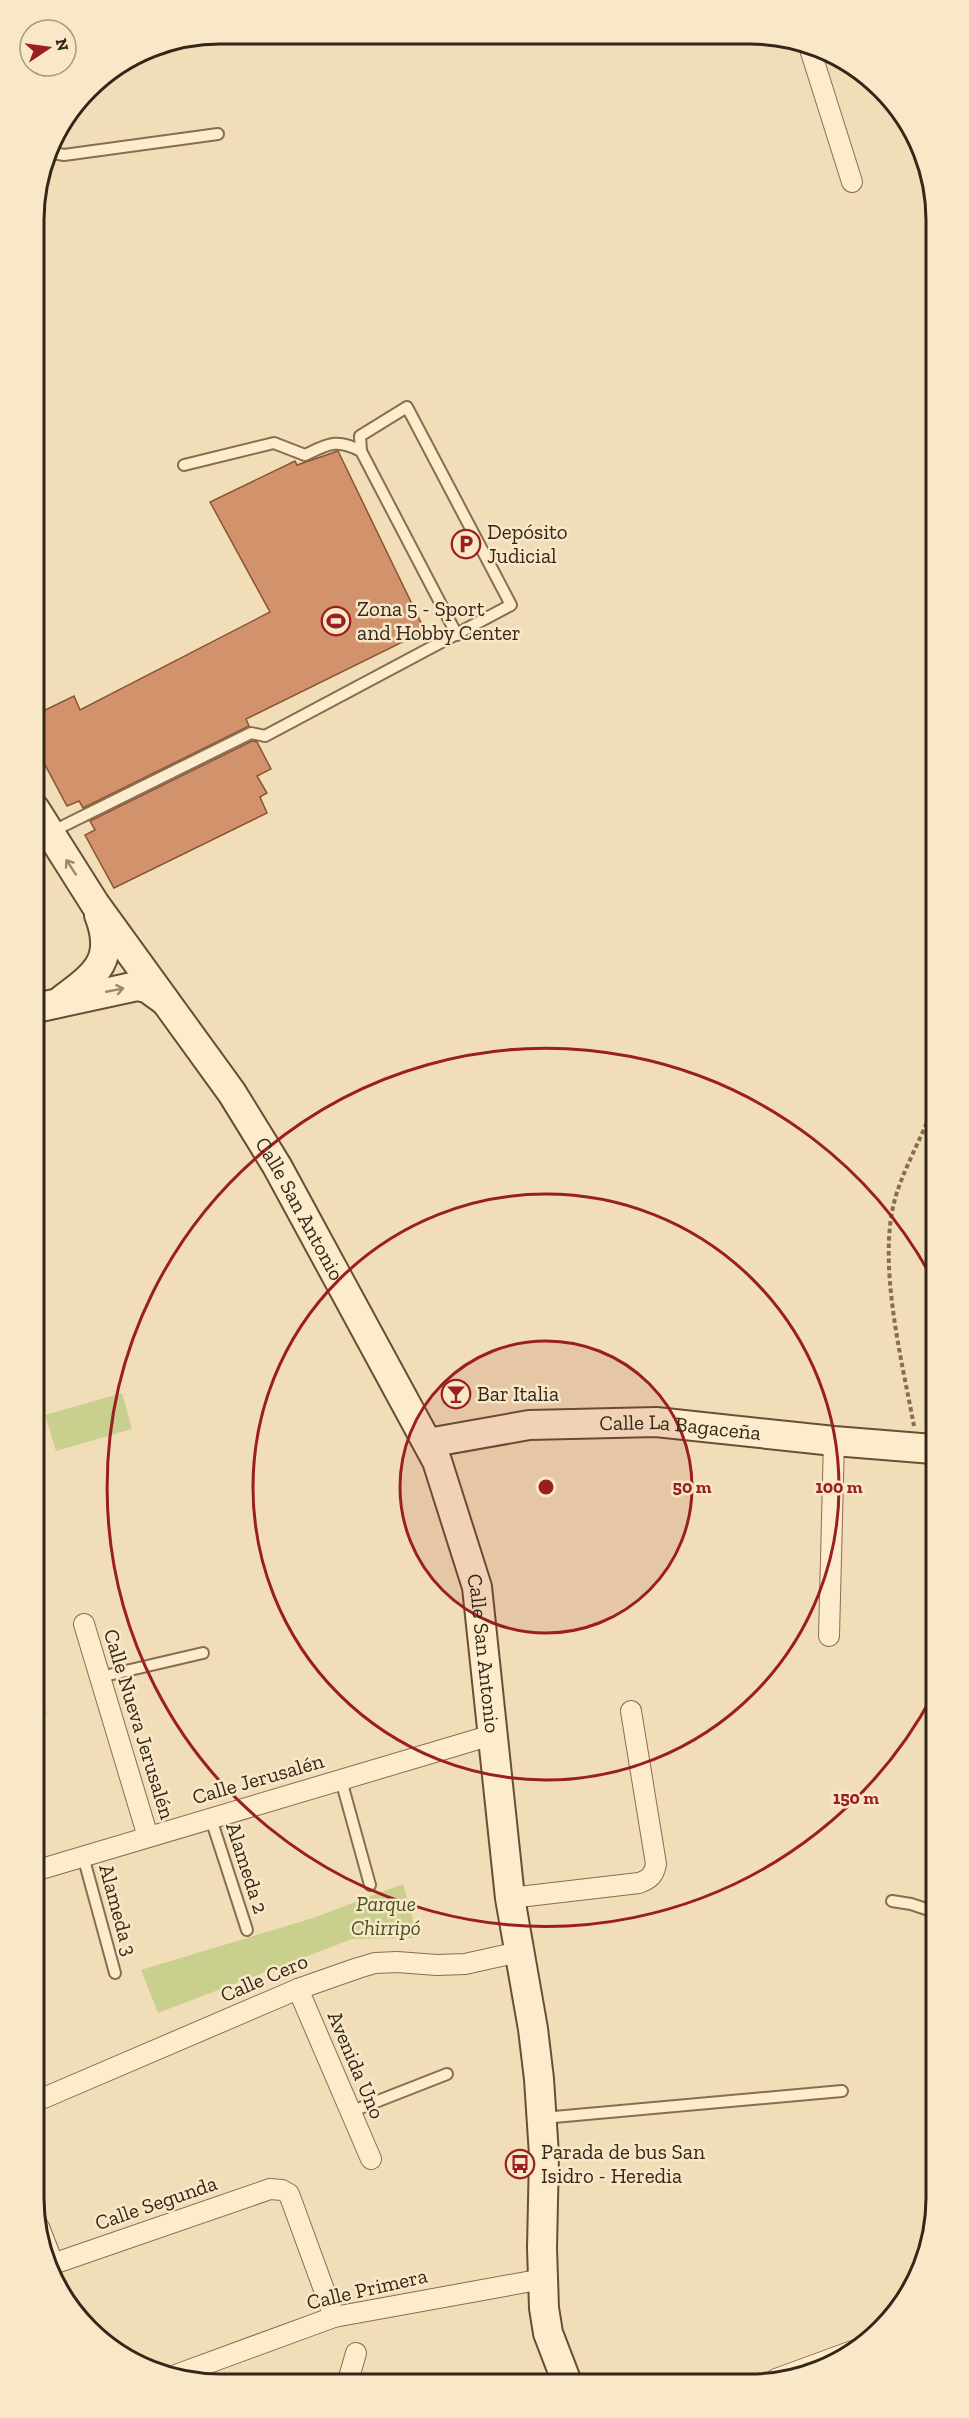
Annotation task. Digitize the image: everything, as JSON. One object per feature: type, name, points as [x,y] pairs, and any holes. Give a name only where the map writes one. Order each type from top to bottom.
[{"type":"main road","points":[[44,840],[95,904],[106,938],[107,950],[96,972],[82,985],[49,1004]]},
{"type":"main road","name":"Calle San Antonio","points":[[95,904],[232,1093],[277,1166],[437,1461],[477,1587],[510,1898],[533,2029],[542,2118],[545,2205],[543,2279],[548,2333],[564,2374]]},
{"type":"main road","points":[[49,1004],[137,986],[147,988],[165,1001]]},
{"type":"main road","name":"Calle La Bagaceña","points":[[428,1443],[529,1425],[656,1422],[834,1441],[925,1448]]},
{"type":"street","points":[[812,56],[852,182]]},
{"type":"street","points":[[829,1636],[834,1441]]},
{"type":"street","name":"Calle Nueva Jerusalén","points":[[84,1624],[148,1837]]},
{"type":"street","points":[[510,1898],[639,1883],[648,1880],[654,1873],[656,1864],[631,1711]]},
{"type":"street","name":"Calle Jerusalén","points":[[44,1868],[492,1736]]},
{"type":"street","name":"Calle Cero","points":[[44,2098],[297,1989],[375,1963],[465,1964],[519,1952]]},
{"type":"street","name":"Avenida Uno","points":[[297,1989],[371,2159]]},
{"type":"street","name":"Calle Segunda","points":[[56,2263],[270,2189],[282,2190],[289,2194],[334,2317]]},
{"type":"street","name":"Calle Primera","points":[[186,2371],[334,2317],[543,2279]]},
{"type":"street","points":[[350,2374],[356,2353]]},
{"type":"lane","points":[[57,154],[64,155],[218,134]]},
{"type":"lane","points":[[44,836],[252,733],[265,736],[457,635],[511,605],[407,407],[360,436],[361,451],[457,635]]},
{"type":"lane","points":[[184,465],[274,443],[305,454],[331,442],[350,445],[361,451]]},
{"type":"lane","points":[[100,1677],[203,1653]]},
{"type":"lane","points":[[341,1780],[370,1885]]},
{"type":"lane","name":"Alameda 2","points":[[211,1819],[247,1930]]},
{"type":"lane","name":"Alameda 3","points":[[83,1856],[115,1973]]},
{"type":"lane","points":[[892,1902],[911,1904],[925,1909]]},
{"type":"lane","points":[[350,2112],[447,2074]]},
{"type":"lane","points":[[542,2118],[842,2091]]},
{"type":"path","points":[[925,1446],[896,1332],[888,1246],[895,1199],[926,1126]]},
{"type":"green space","points":[[122,1393],[132,1429],[56,1451],[45,1415]]},
{"type":"green space","name":"Parque Chirripó","points":[[403,1884],[418,1938],[352,1939],[158,2013],[141,1970],[313,1918]]},
{"type":"building","name":"Zona 5 - Sport and Hobby Center","points":[[338,451],[425,631],[246,719],[249,726],[83,808],[79,801],[67,806],[44,763],[44,711],[74,696],[80,710],[270,612],[210,502],[295,461],[297,465]]},
{"type":"building","points":[[252,741],[257,742],[271,769],[257,776],[267,793],[260,797],[267,813],[114,888],[85,835],[95,830],[90,821]]},
{"type":"place","name":"Depósito Judicial","points":[[466,544]]},
{"type":"place","name":"Zona 5 - Sport and Hobby Center","points":[[336,621]]},
{"type":"place","name":"Bar Italia","points":[[456,1394]]},
{"type":"place","name":"Parada de bus San Isidro - Heredia","points":[[520,2164]]}]
